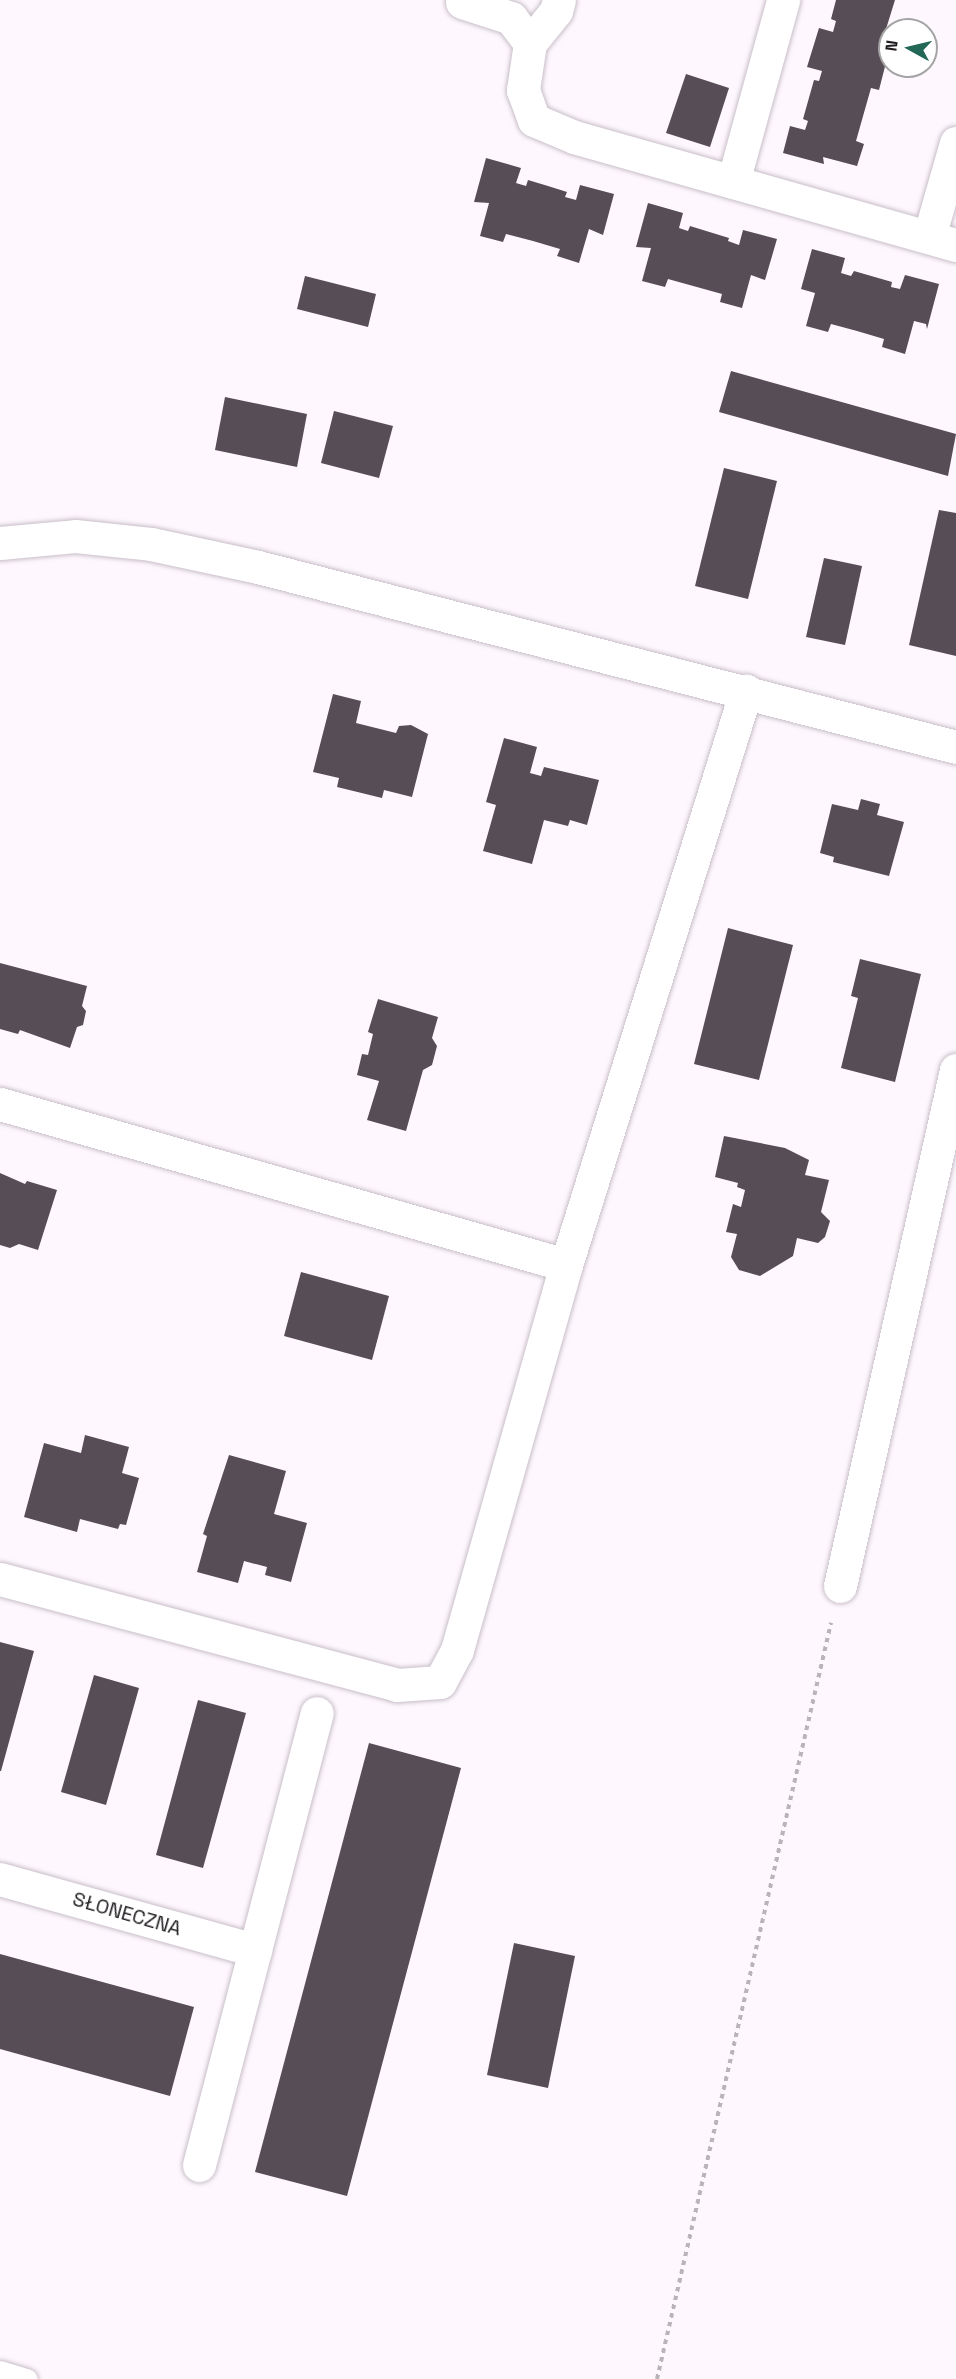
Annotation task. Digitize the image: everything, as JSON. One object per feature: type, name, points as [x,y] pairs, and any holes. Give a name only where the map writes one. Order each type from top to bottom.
[{"type":"street","points":[[559,0],[556,11],[531,44],[523,90],[534,120],[574,137],[942,241],[956,143]]},
{"type":"street","points":[[733,182],[783,0]]},
{"type":"street","points":[[462,2],[512,18],[531,44]]},
{"type":"street","points":[[0,543],[75,536],[151,544],[258,567],[956,747]]},
{"type":"street","points":[[0,1579],[397,1685],[440,1682],[457,1650],[566,1265],[746,691]]},
{"type":"street","points":[[840,1586],[956,1070]]},
{"type":"street","points":[[0,1104],[566,1265]]},
{"type":"street","points":[[199,2165],[317,1713]]},
{"type":"street","name":"SŁONECZNA","points":[[0,1879],[255,1950]]},
{"type":"lane","points":[[0,2371],[27,2379]]},
{"type":"path","points":[[657,2379],[840,1586]]},
{"type":"building","points":[[836,0],[895,0],[889,18],[878,18],[878,78],[882,78],[879,90],[871,88],[856,141],[864,144],[857,166],[823,157],[824,164],[783,153],[790,126],[805,130],[808,121],[803,119],[814,80],[819,81],[822,71],[807,67],[819,28],[833,32],[836,21],[831,19]]},
{"type":"building","points":[[686,74],[729,88],[710,147],[666,133]]},
{"type":"building","points":[[486,158],[521,168],[516,183],[526,186],[528,180],[567,192],[565,197],[576,200],[580,185],[614,194],[603,235],[589,229],[579,263],[557,256],[560,249],[533,241],[506,234],[503,242],[480,236],[489,203],[474,202]]},
{"type":"building","points":[[648,203],[683,213],[679,228],[688,231],[690,226],[729,238],[728,241],[739,245],[743,230],[777,239],[765,280],[751,275],[742,308],[720,302],[722,294],[668,279],[665,287],[642,281],[651,248],[636,247]]},
{"type":"building","points":[[812,249],[845,258],[841,273],[851,276],[854,271],[892,282],[891,287],[900,289],[905,275],[939,284],[927,329],[926,324],[914,321],[905,354],[882,347],[884,339],[857,331],[831,324],[828,332],[806,326],[815,293],[801,289]]},
{"type":"building","points":[[305,276],[376,294],[368,327],[297,309]]},
{"type":"building","points":[[731,371],[956,434],[948,476],[719,412]]},
{"type":"building","points":[[225,397],[307,414],[297,467],[215,450]]},
{"type":"building","points":[[334,411],[393,426],[379,478],[321,463]]},
{"type":"building","points":[[724,468],[777,481],[748,599],[695,586]]},
{"type":"building","points":[[939,510],[956,513],[956,656],[909,645]]},
{"type":"building","points":[[824,558],[862,566],[845,645],[806,637]]},
{"type":"building","points":[[333,694],[361,701],[356,723],[396,733],[399,726],[411,725],[428,734],[412,797],[384,790],[382,798],[337,787],[339,778],[313,772]]},
{"type":"building","points":[[504,738],[537,747],[530,773],[541,776],[544,767],[599,780],[587,825],[570,820],[568,826],[544,820],[532,864],[483,851],[496,805],[486,802]]},
{"type":"building","points":[[861,799],[880,804],[877,815],[904,822],[889,876],[833,862],[834,857],[820,853],[832,804],[858,810]]},
{"type":"building","points":[[728,928],[793,945],[759,1080],[694,1064]]},
{"type":"building","points":[[860,959],[921,974],[895,1082],[841,1068],[858,998],[851,996]]},
{"type":"building","points":[[0,963],[87,986],[82,1006],[86,1011],[83,1025],[77,1027],[70,1048],[20,1030],[18,1034],[0,1029]]},
{"type":"building","points":[[378,999],[438,1017],[432,1038],[437,1046],[432,1065],[423,1070],[406,1131],[367,1120],[379,1081],[357,1075],[362,1054],[368,1055],[373,1034],[368,1032]]},
{"type":"building","points":[[724,1136],[785,1148],[809,1160],[805,1175],[829,1180],[821,1212],[830,1221],[825,1237],[818,1243],[797,1238],[793,1256],[760,1276],[739,1270],[731,1257],[737,1234],[726,1232],[733,1204],[741,1207],[745,1190],[737,1187],[738,1183],[715,1177]]},
{"type":"building","points":[[0,1173],[25,1184],[27,1181],[57,1190],[38,1250],[19,1244],[10,1248],[0,1245]]},
{"type":"building","points":[[301,1272],[389,1296],[372,1360],[284,1336]]},
{"type":"building","points":[[85,1435],[129,1447],[122,1473],[139,1478],[126,1525],[120,1524],[118,1529],[80,1519],[77,1532],[24,1517],[44,1443],[81,1453]]},
{"type":"building","points":[[229,1455],[286,1471],[274,1514],[307,1523],[291,1582],[265,1575],[267,1567],[244,1561],[238,1583],[197,1572],[207,1536],[203,1534]]},
{"type":"building","points":[[0,1642],[34,1651],[1,1771],[0,1771]]},
{"type":"building","points":[[94,1675],[139,1688],[106,1805],[61,1792]]},
{"type":"building","points":[[198,1700],[246,1713],[203,1868],[156,1855]]},
{"type":"building","points":[[369,1743],[461,1768],[347,2196],[255,2172]]},
{"type":"building","points":[[514,1943],[575,1956],[548,2088],[487,2075]]},
{"type":"building","points":[[0,1954],[194,2007],[170,2096],[0,2049]]}]
